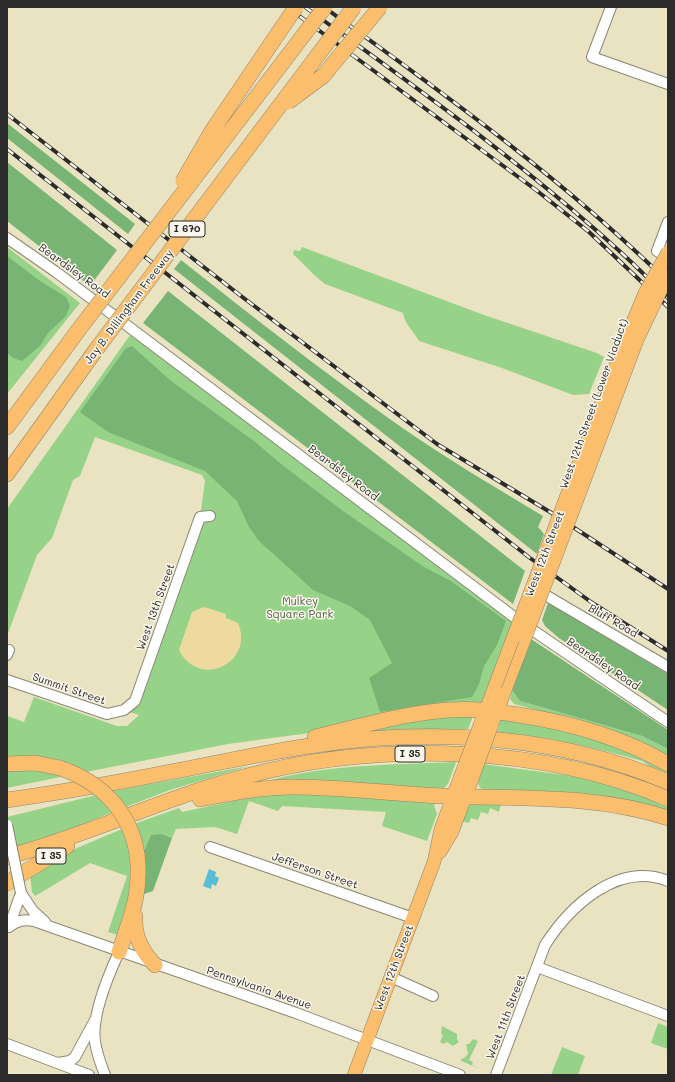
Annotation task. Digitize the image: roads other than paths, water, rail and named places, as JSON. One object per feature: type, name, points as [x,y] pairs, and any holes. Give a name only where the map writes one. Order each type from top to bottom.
[{"type":"highway","points":[[149,239],[212,131],[296,7]]},
{"type":"highway","name":"I 670","points":[[7,427],[77,332],[325,7]]},
{"type":"highway","name":"Jay B. Dillingham Freeway","points":[[7,474],[98,347],[354,7]]},
{"type":"highway","points":[[276,111],[324,76],[380,7]]},
{"type":"highway","points":[[187,769],[279,745],[420,714],[462,709],[492,710],[549,719],[582,727],[618,739],[668,764]]},
{"type":"highway","name":"I 35","points":[[7,800],[85,789],[318,745],[383,739],[452,738],[509,742],[574,751],[622,764],[668,782]]},
{"type":"highway","name":"I 35","points":[[7,857],[50,845],[94,830],[153,807],[222,783],[264,772],[335,759],[398,754],[481,757],[549,764],[618,780],[668,799]]},
{"type":"highway","points":[[7,764],[35,763],[60,768],[90,781],[112,800],[128,824],[138,854],[140,876],[135,912],[136,937],[145,954],[155,965]]},
{"type":"highway","points":[[153,807],[247,791],[292,787],[459,796],[580,800],[634,808],[668,818]]},
{"type":"highway","name":"I 35","points":[[7,812],[85,789]]},
{"type":"highway","name":"I 35","points":[[7,883],[94,830]]},
{"type":"highway","points":[[119,952],[138,893]]},
{"type":"main road","name":"West 12th Street","points":[[500,689],[627,336],[663,252]]},
{"type":"main road","name":"West 12th Street","points":[[354,1075],[434,862],[452,832],[459,796],[485,726],[637,340],[668,275]]},
{"type":"street","points":[[611,7],[592,57],[668,84]]},
{"type":"street","name":"West 12th Street","points":[[663,252],[668,222]]},
{"type":"street","name":"Beardsley Road","points":[[7,238],[411,538],[524,625],[668,722]]},
{"type":"street","points":[[663,252],[668,258]]},
{"type":"street","name":"West 12th Street (Lower Viaduct)","points":[[524,625],[639,318],[668,262]]},
{"type":"street","name":"West 13th Street","points":[[124,710],[135,701],[200,517],[210,516]]},
{"type":"street","name":"Bluff Road","points":[[547,596],[668,667]]},
{"type":"street","name":"Summit Street","points":[[7,680],[107,714],[124,710]]},
{"type":"street","points":[[7,825],[21,893],[8,929]]},
{"type":"street","name":"Jefferson Street","points":[[210,847],[413,918]]},
{"type":"street","name":"West 11th Street","points":[[496,1075],[545,945],[557,928],[586,900],[621,878],[638,875],[658,877],[668,881]]},
{"type":"street","name":"Pennsylvania Avenue","points":[[21,893],[39,918],[50,926]]},
{"type":"street","name":"Pennsylvania Avenue","points":[[8,929],[17,921],[25,919],[50,926],[460,1075]]},
{"type":"street","points":[[56,1063],[70,1061],[75,1057],[95,1020],[108,977],[119,952]]},
{"type":"street","points":[[537,967],[668,1016]]},
{"type":"street","points":[[391,977],[433,996]]},
{"type":"street","points":[[95,1020],[95,1041],[105,1075]]},
{"type":"street","points":[[7,1044],[89,1075]]},
{"type":"water","points":[[209,869],[216,872],[215,876],[219,878],[216,886],[212,884],[211,889],[203,886]]},
{"type":"railway","points":[[287,7],[536,190],[589,232],[668,307]]},
{"type":"railway","points":[[305,7],[503,153],[616,248],[668,298]]},
{"type":"railway","points":[[324,7],[413,72],[544,172],[628,244],[668,282]]},
{"type":"railway","points":[[7,114],[241,296],[437,444],[550,512],[668,589]]},
{"type":"railway","points":[[7,149],[530,558],[591,602],[668,651]]},
{"type":"park label","name":"Mulkey Square Park","points":[[300,608]]}]
